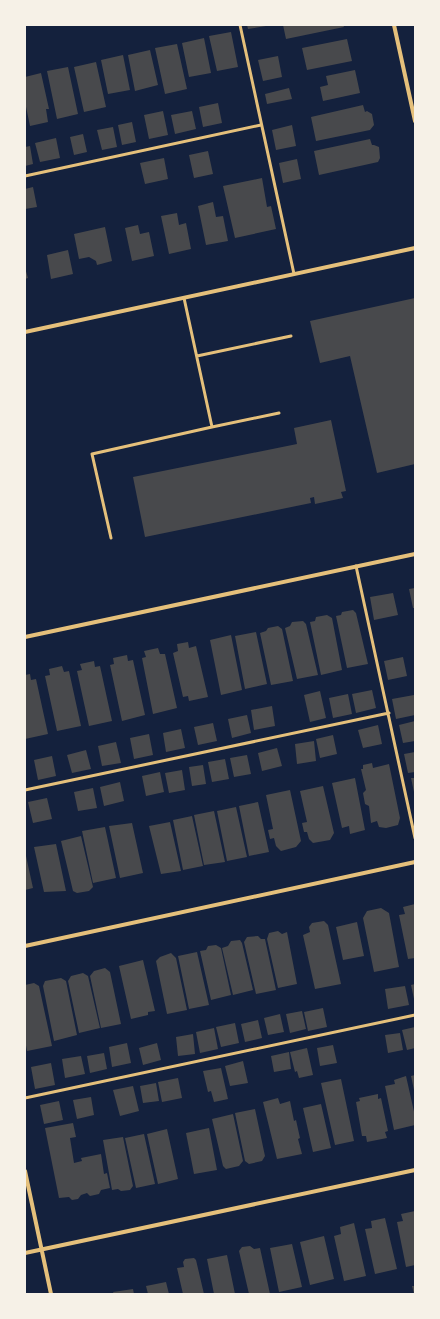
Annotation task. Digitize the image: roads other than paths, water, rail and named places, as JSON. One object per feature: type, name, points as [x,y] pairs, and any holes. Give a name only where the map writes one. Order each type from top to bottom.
[{"type":"street","points":[[394,25],[415,121]]},
{"type":"street","points":[[25,332],[415,248]]},
{"type":"street","points":[[25,637],[415,554]]},
{"type":"street","points":[[25,946],[415,862]]},
{"type":"street","points":[[25,1253],[415,1170]]},
{"type":"street","points":[[25,1171],[52,1294]]},
{"type":"lane","points":[[240,25],[294,274]]},
{"type":"lane","points":[[409,94],[415,93]]},
{"type":"lane","points":[[25,176],[261,125]]},
{"type":"lane","points":[[184,298],[212,427]]},
{"type":"lane","points":[[197,356],[291,336]]},
{"type":"lane","points":[[111,538],[92,454],[279,413]]},
{"type":"lane","points":[[356,566],[415,838]]},
{"type":"lane","points":[[25,790],[389,713]]},
{"type":"lane","points":[[25,1098],[415,1015]]}]
